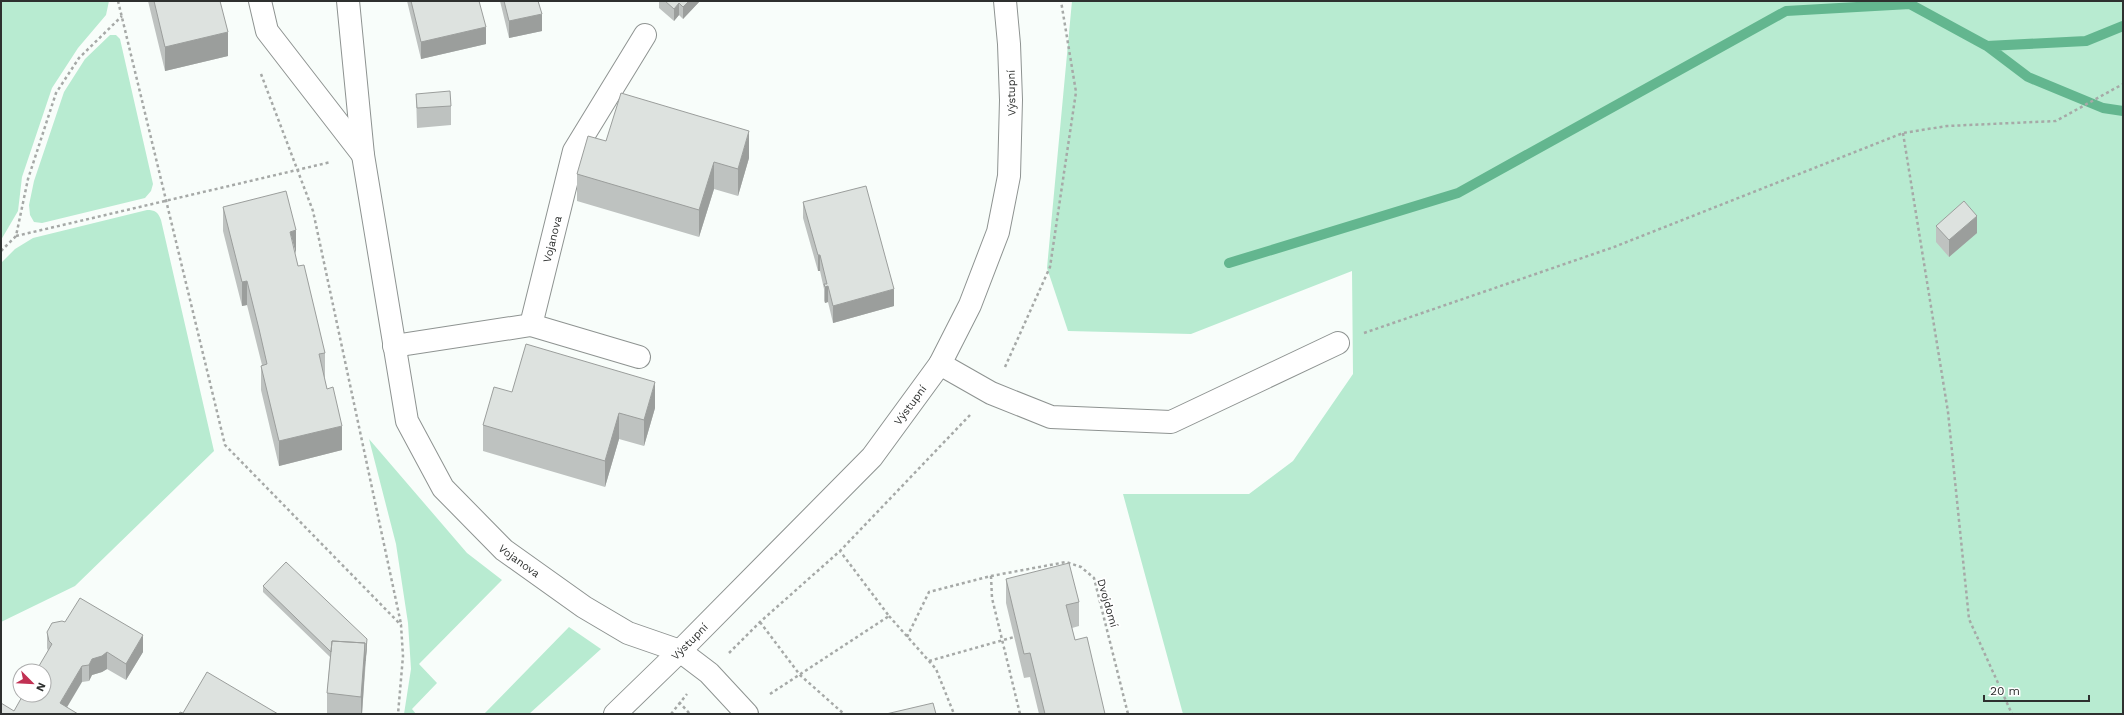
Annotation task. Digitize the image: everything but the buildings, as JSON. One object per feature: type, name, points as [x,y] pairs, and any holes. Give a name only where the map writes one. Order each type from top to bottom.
[{"type":"street","points":[[260,1],[267,31],[363,155]]},
{"type":"street","name":"Vojanova","points":[[348,1],[363,155],[407,421],[443,488],[504,550],[584,607],[628,633],[680,651],[709,673],[746,714]]},
{"type":"street","name":"Výstupní","points":[[615,714],[680,651],[872,457],[940,364],[970,305],[998,232],[1009,176],[1011,100],[1009,44],[1005,1]]},
{"type":"street","name":"Vojanova","points":[[531,325],[574,151],[645,35]]},
{"type":"street","points":[[394,346],[531,325],[639,357]]},
{"type":"street","points":[[940,364],[991,392],[1051,417],[1171,422],[1338,343]]},
{"type":"path","points":[[118,1],[225,445],[401,625]]},
{"type":"path","points":[[1002,372],[1050,267],[1076,92],[1061,1]]},
{"type":"path","points":[[16,236],[28,179],[56,93],[79,58],[122,16]]},
{"type":"path","points":[[261,73],[313,211],[401,625],[403,656],[398,714]]},
{"type":"path","points":[[1338,343],[1614,247],[1903,133],[1947,126],[2056,120],[2123,84]]},
{"type":"path","points":[[1903,133],[1948,412],[1969,619],[2012,714]]},
{"type":"path","points":[[1,251],[16,236],[297,169],[363,155]]},
{"type":"path","points":[[723,658],[760,622],[840,551],[973,412]]},
{"type":"path","points":[[840,551],[889,616],[936,669],[954,714]]},
{"type":"path","name":"Dvojdomí","points":[[907,637],[928,592],[991,576],[1066,562],[1081,567],[1094,578],[1128,714]]},
{"type":"path","points":[[991,576],[992,598],[1020,714]]},
{"type":"path","points":[[765,697],[889,616]]},
{"type":"path","points":[[760,622],[800,675],[844,714]]},
{"type":"path","points":[[929,661],[1014,637]]},
{"type":"path","points":[[671,714],[679,702],[690,714]]},
{"type":"green space","points":[[1,1],[109,1],[106,15],[78,48],[52,88],[22,177],[18,211],[1,240]]},
{"type":"green space","points":[[1072,1],[2123,1],[2123,714],[1183,714],[1123,494],[1249,494],[1293,461],[1353,374],[1352,271],[1191,334],[1068,331],[1047,268]]},
{"type":"green space","points":[[110,35],[116,35],[120,39],[153,184],[151,191],[145,198],[42,223],[34,222],[30,215],[29,205],[34,181],[64,92],[85,59]]},
{"type":"green space","points":[[147,210],[156,212],[161,220],[214,451],[75,586],[1,622],[1,263],[15,249],[33,238]]},
{"type":"green space","points":[[369,439],[467,553],[502,580],[419,664],[437,683],[412,709],[416,714],[404,714],[411,669],[408,623],[396,544]]},
{"type":"green space","points":[[569,627],[601,649],[529,714],[484,714]]},
{"type":"waterway","points":[[1229,263],[1458,193],[1786,11],[1910,4],[1987,46],[2086,41],[2123,26]]},
{"type":"waterway","points":[[1987,46],[2028,77],[2103,108],[2123,111]]}]
